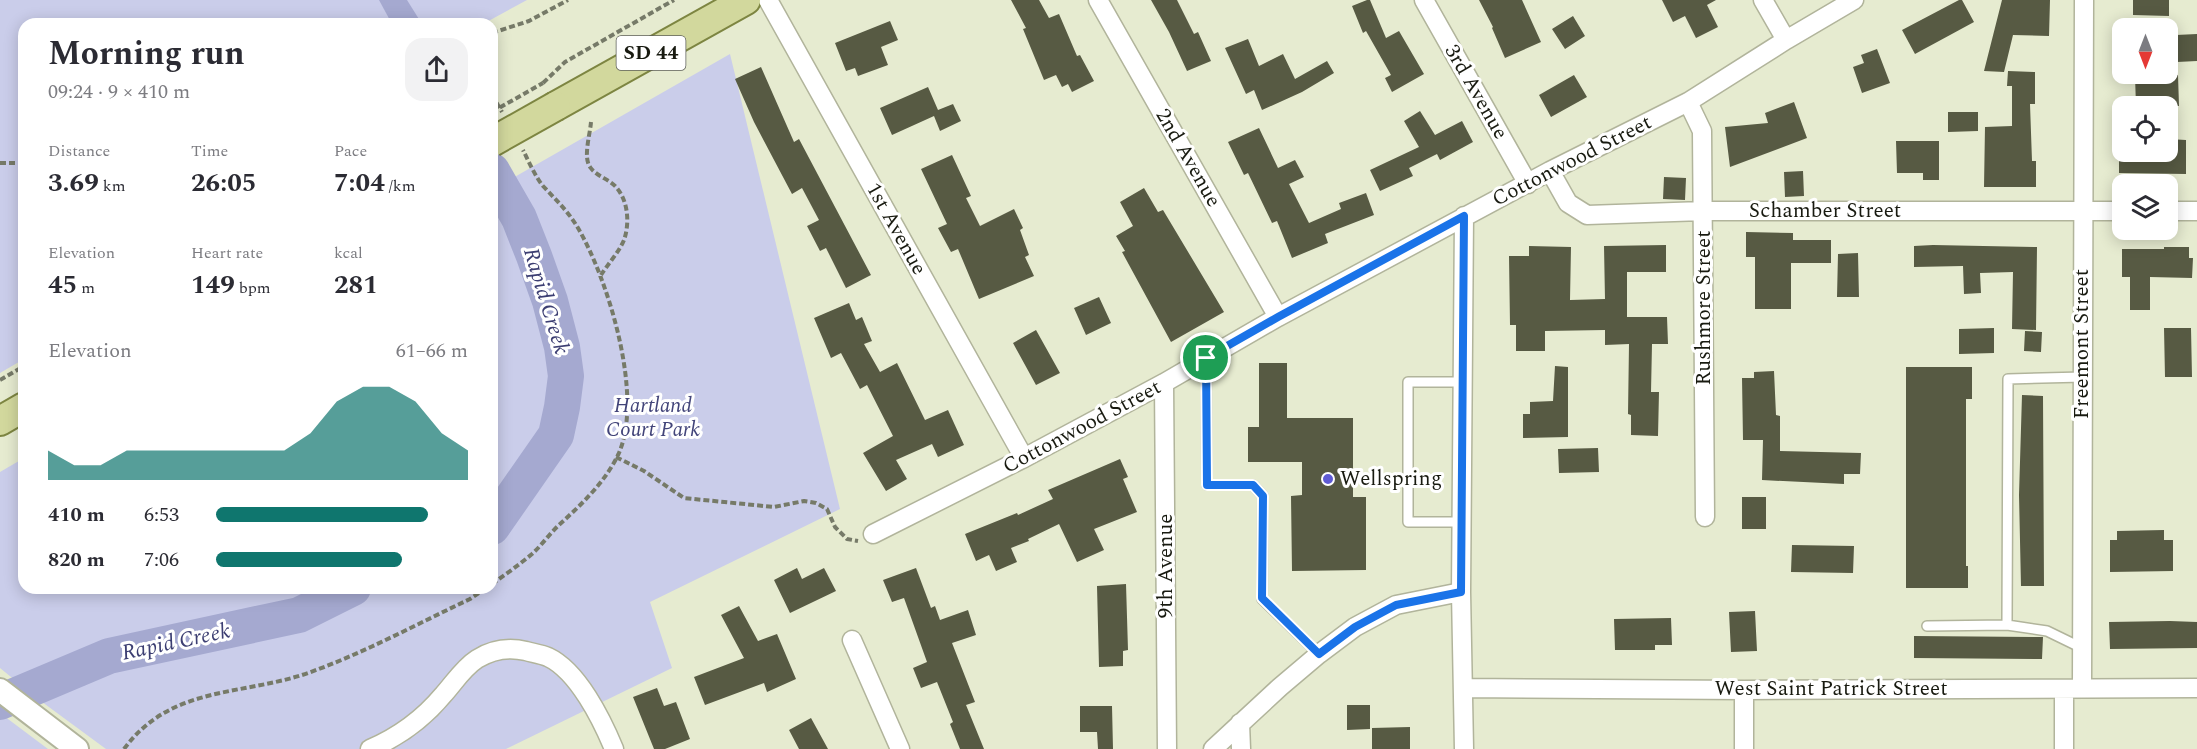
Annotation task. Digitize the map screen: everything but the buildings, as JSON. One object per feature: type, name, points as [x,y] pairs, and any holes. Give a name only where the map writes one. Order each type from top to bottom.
[{"type":"main road","name":"SD 44","points":[[498,137],[549,95],[746,0]]},
{"type":"main road","points":[[0,421],[18,410]]},
{"type":"street","name":"1st Avenue","points":[[768,0],[1024,458]]},
{"type":"street","name":"2nd Avenue","points":[[1098,0],[1278,317]]},
{"type":"street","name":"3rd Avenue","points":[[1424,0],[1528,184]]},
{"type":"street","points":[[1763,0],[1786,40]]},
{"type":"street","name":"Cottonwood Street","points":[[873,534],[1024,458],[1164,383],[1278,317],[1464,216],[1688,102],[1854,0]]},
{"type":"street","name":"Freemont Street","points":[[2064,749],[2073,688],[2082,648],[2084,0]]},
{"type":"street","name":"Rushmore Street","points":[[1688,102],[1702,131],[1705,517]]},
{"type":"street","name":"Schamber Street","points":[[1550,171],[1569,203],[1587,214],[1703,211],[2112,212]]},
{"type":"street","points":[[2178,211],[2197,211]]},
{"type":"street","points":[[1464,216],[1461,592],[1464,749]]},
{"type":"street","name":"9th Avenue","points":[[1164,383],[1167,749]]},
{"type":"street","points":[[1213,749],[1319,654],[1355,627],[1396,605],[1461,592]]},
{"type":"street","points":[[852,640],[900,749]]},
{"type":"street","points":[[370,749],[387,742],[416,723],[442,697],[459,675],[478,658],[503,648],[548,657],[568,672],[589,700],[614,749]]},
{"type":"street","name":"West Saint Patrick Street","points":[[1464,688],[1744,690],[2197,688]]},
{"type":"street","points":[[0,690],[77,749]]},
{"type":"street","points":[[1744,690],[1744,749]]},
{"type":"street","points":[[1240,723],[1241,749]]},
{"type":"lane","points":[[1206,358],[1207,485],[1253,485],[1263,496],[1262,598],[1319,654]]},
{"type":"lane","points":[[2007,625],[2008,379],[2083,377]]},
{"type":"lane","points":[[1462,522],[1407,522],[1408,382],[1463,382]]},
{"type":"lane","points":[[1927,626],[2007,625],[2047,631],[2082,648]]},
{"type":"path","points":[[498,31],[530,21],[568,0]]},
{"type":"path","points":[[498,110],[549,95],[565,62],[674,0]]},
{"type":"path","points":[[498,106],[503,115]]},
{"type":"path","points":[[591,122],[586,156],[591,168],[616,186],[624,197],[627,211],[624,240],[600,275]]},
{"type":"path","points":[[498,579],[533,553],[608,472],[616,458],[624,433],[628,406],[623,358],[600,275],[567,210],[542,185],[520,145]]},
{"type":"path","points":[[0,163],[18,164]]},
{"type":"path","points":[[0,380],[18,370]]},
{"type":"path","points":[[616,458],[644,471],[684,498],[774,507],[804,501],[816,503],[827,509],[835,528],[847,539],[859,541],[873,534]]},
{"type":"path","points":[[124,749],[141,729],[188,702],[220,692],[256,687],[308,673],[477,594]]},
{"type":"green space","points":[[0,0],[527,0],[494,18],[18,18],[18,362],[0,373]]},
{"type":"green space","name":"Hartland Court Park","points":[[730,54],[840,509],[650,602],[672,668],[506,749],[106,749],[0,668],[0,472],[18,462],[18,594],[498,594],[498,187]]},
{"type":"green space","points":[[0,713],[48,749],[0,749]]},
{"type":"shaded area","points":[[379,0],[407,0],[418,18],[389,18]]},
{"type":"waterway","name":"Rapid Creek","points":[[498,181],[519,218],[550,301],[562,347],[566,376],[556,435],[498,518]]},
{"type":"waterway","name":"Rapid Creek","points":[[0,702],[109,656],[299,615],[341,594]]},
{"type":"place","name":"Wellspring","points":[[1328,479]]},
{"type":"route","points":[[1464,216],[1461,592],[1396,605],[1355,627],[1319,654],[1262,598],[1263,496],[1253,485],[1207,485],[1206,358],[1464,216]]}]
